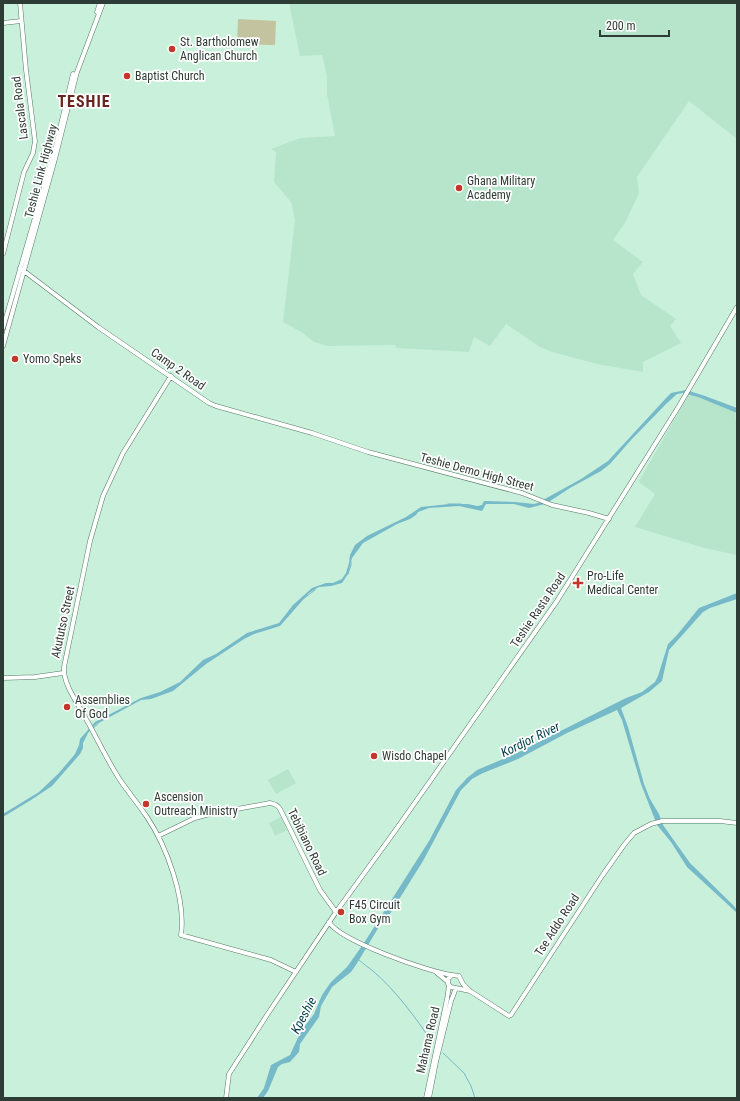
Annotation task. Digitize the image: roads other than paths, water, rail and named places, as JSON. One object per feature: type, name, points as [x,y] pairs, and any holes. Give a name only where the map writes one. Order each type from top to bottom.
[{"type":"street","name":"Lascala Road","points":[[3,254],[24,172],[35,147],[20,3]]},
{"type":"street","name":"Teshie Link Highway","points":[[3,346],[74,72],[100,3]]},
{"type":"street","name":"Teshie Link Highway","points":[[3,328],[55,159],[77,72],[103,3]]},
{"type":"street","points":[[3,24],[21,21]]},
{"type":"street","name":"Camp 2 Road","points":[[22,269],[98,327],[210,403],[341,443]]},
{"type":"street","name":"Teshie Rasta Road","points":[[226,1098],[229,1074],[329,922],[532,637],[687,392],[737,307]]},
{"type":"street","name":"Akututso Street","points":[[171,376],[124,453],[102,496],[90,541],[64,673],[72,693],[121,782],[147,817],[158,836],[171,867],[181,904],[181,935],[271,960],[296,972]]},
{"type":"street","name":"Teshie Demo High Street","points":[[341,443],[368,452],[522,493],[544,502],[608,519]]},
{"type":"street","points":[[3,678],[35,677],[64,673]]},
{"type":"street","name":"Tebibiano Road","points":[[158,836],[186,822],[207,815],[270,803],[278,805],[320,890],[336,912]]},
{"type":"street","name":"Tse Addo Road","points":[[457,988],[470,991],[509,1016],[511,1015],[602,876],[622,847],[634,833],[643,827],[662,821],[737,823]]},
{"type":"street","points":[[329,922],[335,930],[370,949],[435,972],[457,975],[462,980],[461,985],[457,988],[453,988],[435,972]]},
{"type":"street","points":[[448,984],[452,975]]},
{"type":"street","name":"Tse Addo Road","points":[[462,980],[470,991]]},
{"type":"street","name":"Mahama Road","points":[[426,1098],[447,999],[448,984]]},
{"type":"street","name":"Mahama Road","points":[[429,1098],[449,1008],[457,988]]},
{"type":"water","points":[[686,390],[737,408],[737,413],[698,397],[683,393],[677,394],[631,440],[610,464],[601,471],[547,503],[543,500],[581,479],[608,461],[671,393]]},
{"type":"water","points":[[484,501],[534,504],[541,502],[545,504],[529,508],[514,504],[486,504],[482,511],[459,506],[429,508],[418,512],[410,519],[397,524],[363,543],[352,558],[348,574],[342,583],[319,587],[309,593],[280,626],[254,634],[244,639],[206,664],[173,691],[151,699],[141,700],[95,725],[88,733],[80,754],[52,786],[3,817],[3,814],[39,792],[59,773],[75,754],[80,739],[95,722],[141,698],[160,692],[180,682],[203,660],[216,654],[247,633],[279,623],[293,605],[312,588],[326,583],[333,583],[342,579],[346,573],[350,555],[355,545],[367,536],[406,517],[421,507],[449,504],[468,504],[477,506],[482,505]]},
{"type":"water","points":[[737,593],[737,599],[710,608],[703,612],[669,650],[662,681],[649,692],[621,708],[644,784],[663,825],[690,863],[733,905],[737,910],[737,913],[687,867],[671,842],[657,825],[641,784],[622,720],[617,710],[567,733],[518,759],[483,773],[472,779],[461,790],[423,861],[388,917],[380,925],[351,972],[332,987],[321,1006],[319,1017],[300,1044],[299,1052],[290,1062],[282,1064],[278,1067],[268,1091],[263,1098],[257,1098],[264,1088],[271,1065],[290,1055],[301,1031],[314,1014],[322,995],[331,982],[347,967],[364,943],[429,841],[456,790],[467,778],[477,770],[515,754],[626,698],[642,692],[655,682],[668,644],[699,608]]},
{"type":"waterway","points":[[448,504],[461,504]]},
{"type":"waterway","points":[[348,574],[351,562]]},
{"type":"waterway","points":[[303,599],[315,590]]},
{"type":"waterway","points":[[93,728],[98,724]]},
{"type":"waterway","points":[[358,959],[382,979],[398,996],[433,1043]]},
{"type":"waterway","points":[[443,1053],[464,1073],[475,1098]]},
{"type":"place","name":"St. Bartholomew Anglican Church","points":[[172,49]]},
{"type":"place","name":"Baptist Church","points":[[127,76]]},
{"type":"place","name":"Ghana Military Academy","points":[[459,188]]},
{"type":"place","name":"Yomo Speks","points":[[15,359]]},
{"type":"place","name":"Pro-Life Medical Center","points":[[578,583]]},
{"type":"place","name":"Assemblies Of God","points":[[67,707]]},
{"type":"place","name":"Wisdo Chapel","points":[[374,756]]},
{"type":"place","name":"Ascension Outreach Ministry","points":[[146,804]]},
{"type":"place","name":"F45 Circuit Box Gym","points":[[341,912]]},
{"type":"district","name":"TESHIE","points":[[84,101]]},
{"type":"water label","name":"Kordjor River","points":[[530,739]]},
{"type":"water label","name":"Kpeshie","points":[[303,1015]]}]
